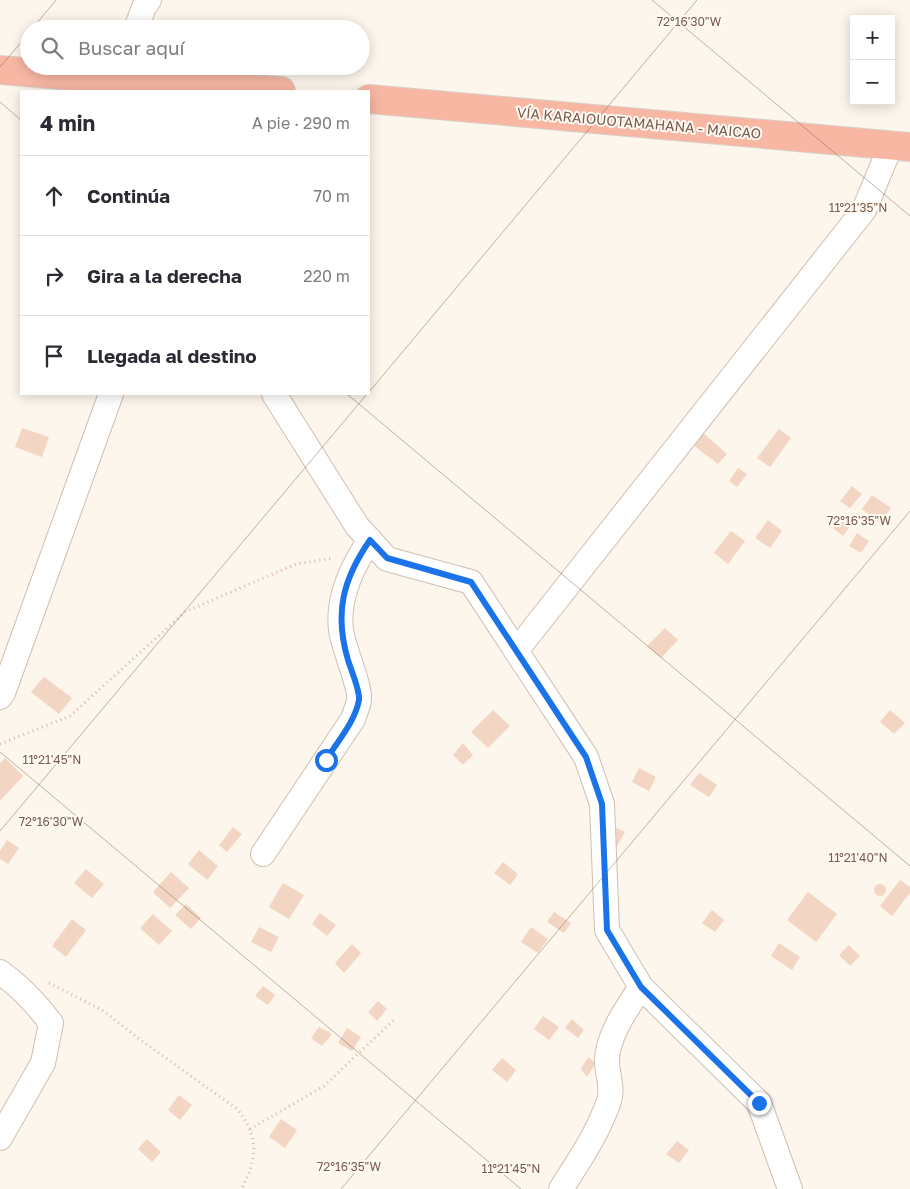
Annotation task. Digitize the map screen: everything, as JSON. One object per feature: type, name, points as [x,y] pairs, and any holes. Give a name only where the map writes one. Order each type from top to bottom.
[{"type":"highway","points":[[0,70],[20,70]]},
{"type":"highway","points":[[133,75],[220,89],[250,90]]},
{"type":"highway","name":"VÍA KARAIOUOTAMAHANA - MAICAO","points":[[370,99],[901,146]]},
{"type":"street","points":[[139,20],[148,0]]},
{"type":"street","points":[[516,651],[864,210],[901,146]]},
{"type":"street","points":[[0,697],[111,395]]},
{"type":"street","points":[[263,854],[353,719],[359,699],[341,629],[342,606],[346,587],[364,550],[357,526],[275,395]]},
{"type":"street","points":[[364,550],[471,582],[586,757],[602,804],[607,930],[641,987],[759,1103],[790,1189]]},
{"type":"street","points":[[0,1138],[43,1063],[51,1024],[37,1003],[8,978]]},
{"type":"street","points":[[561,1189],[585,1151],[610,1099],[607,1062],[613,1036],[624,1012],[641,987]]},
{"type":"path","points":[[0,744],[70,716],[185,612],[296,564],[345,557],[364,550]]},
{"type":"path","points":[[8,978],[44,981],[102,1010],[142,1041],[227,1101],[244,1118],[253,1140],[253,1164],[241,1189]]},
{"type":"path","points":[[250,1129],[324,1086],[396,1018]]},
{"type":"building","points":[[22,428],[49,437],[42,457],[15,447]]},
{"type":"building","points":[[779,429],[791,438],[770,467],[757,458]]},
{"type":"building","points":[[702,432],[727,454],[718,464],[692,444]]},
{"type":"building","points":[[738,468],[747,474],[737,487],[729,481]]},
{"type":"building","points":[[852,486],[862,494],[850,508],[840,501]]},
{"type":"building","points":[[872,495],[891,508],[880,523],[862,509]]},
{"type":"building","points":[[843,515],[853,522],[843,536],[833,528]]},
{"type":"building","points":[[768,520],[782,531],[770,548],[755,538]]},
{"type":"building","points":[[731,531],[745,541],[728,564],[714,553]]},
{"type":"building","points":[[857,533],[869,541],[861,553],[849,546]]},
{"type":"building","points":[[665,628],[678,640],[661,658],[647,646]]},
{"type":"building","points":[[44,677],[72,698],[59,714],[31,692]]},
{"type":"building","points":[[493,710],[510,726],[488,748],[471,732]]},
{"type":"building","points":[[890,710],[905,723],[894,734],[880,722]]},
{"type":"building","points":[[463,743],[473,755],[463,765],[453,755]]},
{"type":"building","points":[[5,758],[23,776],[0,801],[0,763]]},
{"type":"building","points":[[639,768],[656,777],[649,791],[632,782]]},
{"type":"building","points":[[699,773],[717,785],[709,797],[690,785]]},
{"type":"building","points":[[612,826],[625,832],[616,848],[604,842]]},
{"type":"building","points":[[233,827],[242,834],[227,852],[219,845]]},
{"type":"building","points":[[7,840],[19,848],[8,864],[0,859],[0,851]]},
{"type":"building","points":[[199,850],[218,866],[207,880],[188,864]]},
{"type":"building","points":[[503,862],[518,874],[510,885],[494,873]]},
{"type":"building","points":[[86,869],[104,884],[92,898],[74,883]]},
{"type":"building","points":[[171,872],[189,888],[170,908],[153,892]]},
{"type":"building","points":[[900,880],[910,887],[910,893],[892,916],[880,906]]},
{"type":"building","points":[[283,883],[304,895],[289,919],[269,907]]},
{"type":"building","points":[[878,884],[882,884],[886,890],[882,896],[878,896],[874,892],[874,888]]},
{"type":"building","points":[[808,892],[837,914],[816,942],[787,920]]},
{"type":"building","points":[[186,904],[201,918],[191,929],[175,915]]},
{"type":"building","points":[[712,910],[724,920],[715,932],[702,923]]},
{"type":"building","points":[[554,912],[571,923],[564,933],[547,922]]},
{"type":"building","points":[[320,913],[336,925],[327,936],[312,924]]},
{"type":"building","points":[[153,914],[172,931],[159,945],[140,928]]},
{"type":"building","points":[[72,919],[86,930],[66,957],[52,946]]},
{"type":"building","points":[[259,927],[279,937],[271,952],[251,942]]},
{"type":"building","points":[[531,927],[548,939],[538,953],[521,942]]},
{"type":"building","points":[[779,943],[800,957],[792,970],[771,956]]},
{"type":"building","points":[[352,944],[361,953],[344,973],[335,963]]},
{"type":"building","points":[[849,945],[860,956],[850,966],[839,955]]},
{"type":"building","points":[[263,986],[275,995],[268,1005],[255,996]]},
{"type":"building","points":[[378,1001],[387,1009],[377,1021],[368,1012]]},
{"type":"building","points":[[543,1016],[559,1027],[549,1040],[534,1029]]},
{"type":"building","points":[[572,1019],[584,1030],[578,1038],[565,1028]]},
{"type":"building","points":[[319,1027],[332,1034],[322,1046],[311,1038]]},
{"type":"building","points":[[347,1028],[361,1037],[352,1051],[338,1043]]},
{"type":"building","points":[[588,1057],[596,1063],[587,1077],[581,1069]]},
{"type":"building","points":[[502,1058],[516,1070],[507,1082],[492,1070]]},
{"type":"building","points":[[179,1095],[192,1105],[180,1120],[168,1110]]},
{"type":"building","points":[[281,1119],[297,1130],[285,1148],[269,1137]]},
{"type":"building","points":[[147,1139],[161,1152],[152,1162],[138,1149]]},
{"type":"building","points":[[677,1141],[689,1150],[679,1163],[666,1154]]},
{"type":"route","points":[[326,760],[353,719],[359,699],[341,629],[342,606],[346,587],[357,559],[370,540],[387,558],[471,582],[586,757],[602,804],[607,930],[641,987],[759,1103]]}]
